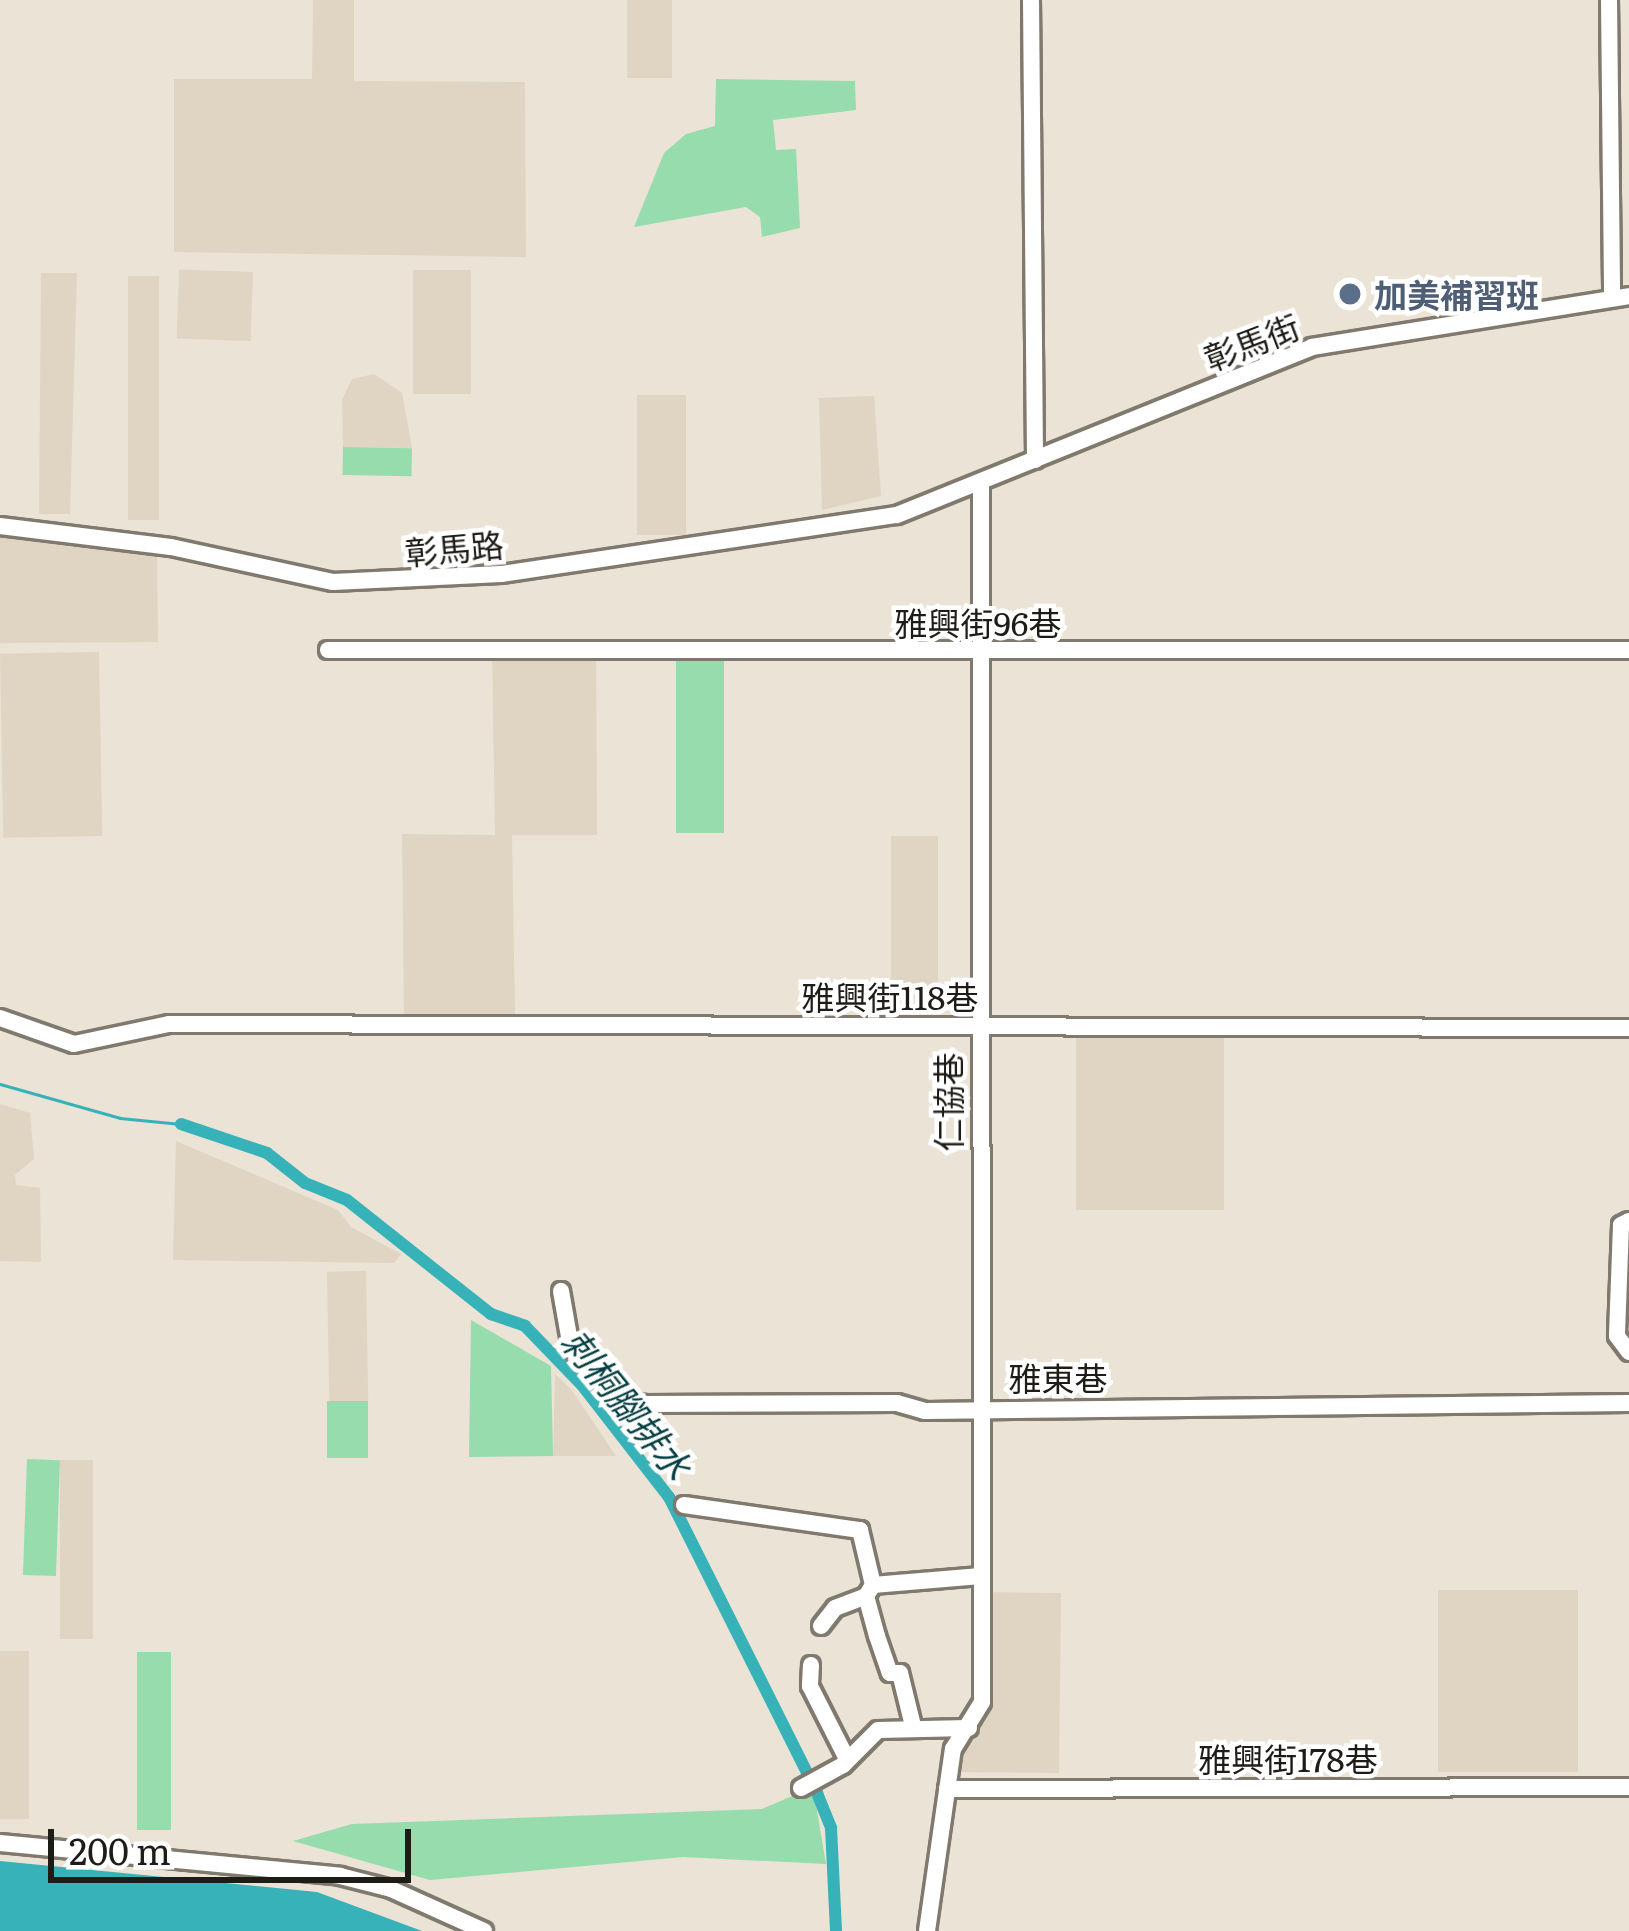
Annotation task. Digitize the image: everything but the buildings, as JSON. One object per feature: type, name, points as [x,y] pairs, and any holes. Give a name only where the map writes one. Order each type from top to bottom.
[{"type":"street","points":[[1031,0],[1035,460]]},
{"type":"street","points":[[1609,0],[1621,297]]},
{"type":"street","name":"彰馬街","points":[[914,511],[1312,347],[1621,297]]},
{"type":"street","name":"仁協巷","points":[[927,1931],[953,1749],[982,1702],[976,1026],[981,483]]},
{"type":"street","name":"彰馬路","points":[[0,526],[378,584],[501,574],[914,511]]},
{"type":"street","name":"雅興街96巷","points":[[328,650],[1629,650]]},
{"type":"street","name":"雅興街118巷","points":[[0,1018],[74,1044],[152,1032],[170,1024],[1629,1028]]},
{"type":"street","points":[[1629,1221],[1621,1225],[1617,1336],[1629,1352]]},
{"type":"street","name":"雅東巷","points":[[561,1291],[572,1348],[614,1397],[979,1407],[1629,1403]]},
{"type":"street","points":[[684,1505],[860,1530],[870,1591],[913,1726]]},
{"type":"street","points":[[821,1626],[835,1608],[870,1591],[981,1576]]},
{"type":"street","points":[[811,1665],[810,1686],[847,1759]]},
{"type":"street","points":[[802,1789],[847,1759],[878,1730],[970,1728]]},
{"type":"street","name":"雅興街178巷","points":[[947,1789],[1629,1787]]},
{"type":"street","points":[[0,1843],[340,1876],[391,1889],[484,1931]]},
{"type":"shaded area","points":[[313,0],[354,0],[354,81],[525,82],[526,257],[174,252],[174,79],[312,79]]},
{"type":"shaded area","points":[[627,0],[672,0],[672,78],[627,78]]},
{"type":"shaded area","points":[[179,269],[253,272],[251,341],[177,338]]},
{"type":"shaded area","points":[[413,270],[471,270],[471,394],[413,394]]},
{"type":"shaded area","points":[[41,273],[77,273],[70,514],[39,514]]},
{"type":"shaded area","points":[[128,276],[159,276],[159,520],[128,520]]},
{"type":"shaded area","points":[[374,374],[402,393],[412,448],[343,447],[342,400],[352,379]]},
{"type":"shaded area","points":[[637,395],[686,395],[686,535],[637,535]]},
{"type":"shaded area","points":[[874,396],[881,496],[822,510],[819,398]]},
{"type":"shaded area","points":[[0,523],[157,545],[158,642],[0,643]]},
{"type":"shaded area","points":[[492,650],[596,652],[597,835],[512,835],[515,1017],[404,1017],[402,834],[495,835]]},
{"type":"shaded area","points":[[99,652],[102,836],[3,838],[0,654]]},
{"type":"shaded area","points":[[891,836],[938,836],[938,1018],[891,1018]]},
{"type":"shaded area","points":[[1076,1028],[1224,1028],[1224,1210],[1076,1210]]},
{"type":"shaded area","points":[[0,1104],[30,1113],[34,1159],[15,1175],[16,1185],[40,1188],[41,1262],[0,1261]]},
{"type":"shaded area","points":[[176,1141],[338,1210],[351,1227],[401,1254],[394,1263],[173,1260]]},
{"type":"shaded area","points":[[366,1271],[368,1401],[329,1402],[327,1272]]},
{"type":"shaded area","points":[[555,1374],[571,1389],[616,1456],[553,1456]]},
{"type":"shaded area","points":[[60,1460],[93,1460],[93,1639],[60,1639]]},
{"type":"shaded area","points":[[1438,1590],[1578,1590],[1578,1772],[1438,1772]]},
{"type":"shaded area","points":[[979,1592],[1061,1593],[1059,1773],[950,1772],[980,1708]]},
{"type":"shaded area","points":[[0,1651],[29,1651],[29,1819],[0,1819]]},
{"type":"green space","points":[[716,79],[855,81],[856,110],[773,120],[776,150],[796,149],[800,228],[762,237],[760,217],[746,207],[634,227],[664,153],[686,134],[715,126]]},
{"type":"green space","points":[[343,447],[412,448],[412,476],[343,475]]},
{"type":"green space","points":[[676,652],[724,652],[724,833],[676,833]]},
{"type":"green space","points":[[471,1320],[551,1366],[553,1456],[469,1457]]},
{"type":"green space","points":[[327,1401],[368,1401],[368,1458],[327,1458]]},
{"type":"green space","points":[[27,1459],[60,1460],[56,1576],[23,1575]]},
{"type":"green space","points":[[137,1652],[171,1652],[171,1830],[137,1830]]},
{"type":"green space","points":[[813,1787],[826,1864],[683,1857],[430,1880],[293,1841],[352,1824],[762,1809]]},
{"type":"water","points":[[0,1861],[317,1892],[422,1931],[0,1931]]},
{"type":"waterway","name":"刺桐腳排水","points":[[0,1084],[120,1118],[181,1124]]},
{"type":"waterway","name":"刺桐腳排水","points":[[181,1124],[267,1153],[305,1183],[347,1200],[491,1314],[525,1326],[582,1385],[669,1497],[817,1793],[831,1828],[836,1931]]},
{"type":"place","name":"加美補習班","points":[[1350,294]]}]
